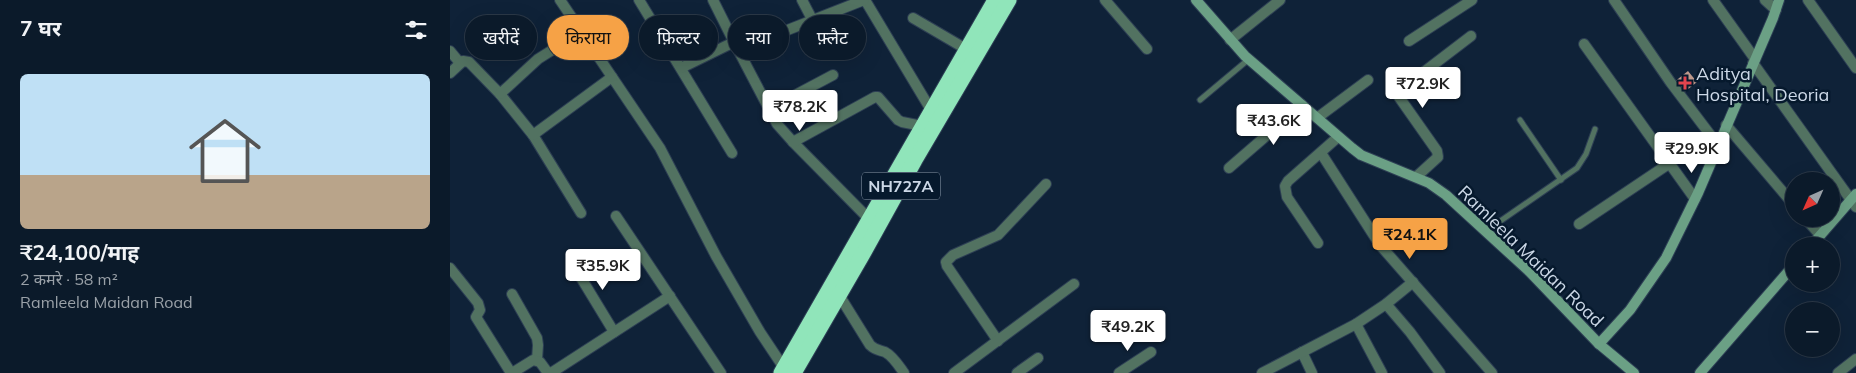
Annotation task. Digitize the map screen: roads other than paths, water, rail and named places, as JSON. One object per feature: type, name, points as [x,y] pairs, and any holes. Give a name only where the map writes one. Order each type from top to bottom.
[{"type":"highway","name":"NH727A","points":[[786,371],[869,219],[994,0]]},
{"type":"highway","name":"NH727A","points":[[786,371],[840,295],[914,160],[1009,0]]},
{"type":"street","points":[[560,0],[570,15]]},
{"type":"street","points":[[639,0],[732,153]]},
{"type":"street","points":[[714,0],[728,29]]},
{"type":"street","points":[[802,0],[810,15]]},
{"type":"street","points":[[828,15],[864,0],[931,110]]},
{"type":"street","points":[[1105,0],[1147,49]]},
{"type":"street","name":"Ramleela Maidan Road","points":[[1196,0],[1249,59],[1361,155],[1429,183],[1446,195],[1530,272],[1599,344],[1634,373]]},
{"type":"street","points":[[1230,40],[1280,0]]},
{"type":"street","points":[[1410,42],[1472,0]]},
{"type":"street","points":[[1614,0],[1671,83],[1718,145]]},
{"type":"street","points":[[1713,0],[1854,201],[1820,235],[1814,228]]},
{"type":"street","points":[[1599,344],[1630,310],[1666,258],[1696,199],[1777,5],[1766,0]]},
{"type":"street","points":[[1808,0],[1856,68]]},
{"type":"street","points":[[913,18],[966,49]]},
{"type":"street","points":[[1416,178],[1436,162],[1438,157],[1437,151],[1399,97],[1399,91],[1471,36]]},
{"type":"street","points":[[1584,44],[1696,199]]},
{"type":"street","points":[[681,68],[728,45]]},
{"type":"street","points":[[450,51],[460,64]]},
{"type":"street","points":[[500,94],[538,59],[547,53]]},
{"type":"street","points":[[600,60],[660,148],[716,256],[760,332],[786,371]]},
{"type":"street","points":[[743,60],[777,124],[869,219]]},
{"type":"street","points":[[450,73],[460,64],[466,61],[469,62],[500,94],[533,135],[581,213]]},
{"type":"street","points":[[769,109],[833,75]]},
{"type":"street","points":[[533,135],[612,77]]},
{"type":"street","points":[[1317,118],[1368,80]]},
{"type":"street","points":[[793,142],[875,97],[878,97],[898,120],[922,126]]},
{"type":"street","points":[[1229,168],[1302,105]]},
{"type":"street","points":[[1726,125],[1785,194]]},
{"type":"street","points":[[1318,243],[1288,196],[1285,186],[1288,181],[1338,137]]},
{"type":"street","points":[[1321,152],[1368,229],[1380,245],[1492,373]]},
{"type":"street","points":[[1579,224],[1670,163]]},
{"type":"street","points":[[998,341],[946,262],[954,255],[998,235],[1046,184]]},
{"type":"street","points":[[616,216],[722,373]]},
{"type":"street","points":[[572,263],[614,332]]},
{"type":"street","points":[[450,268],[478,303],[480,310],[476,318],[511,373],[533,360],[537,360]]},
{"type":"street","points":[[1700,373],[1785,276]]},
{"type":"street","points":[[1262,373],[1356,324],[1386,304],[1413,282]]},
{"type":"street","points":[[954,373],[1074,284]]},
{"type":"street","points":[[512,294],[537,338],[537,360]]},
{"type":"street","points":[[840,295],[870,345],[874,349],[885,352],[890,356],[904,373]]},
{"type":"street","points":[[537,360],[549,373],[670,296]]},
{"type":"street","points":[[1386,304],[1410,332],[1440,373]]},
{"type":"street","points":[[1356,324],[1382,373]]},
{"type":"street","points":[[1119,373],[1151,352]]},
{"type":"street","points":[[1302,352],[1312,373]]},
{"type":"street","points":[[1017,373],[1038,358]]},
{"type":"street","points":[[1838,373],[1856,359]]},
{"type":"lane","points":[[1200,100],[1249,59]]},
{"type":"lane","points":[[1520,120],[1561,180]]},
{"type":"lane","points":[[1486,231],[1577,168],[1583,161],[1595,130]]},
{"type":"place","name":"Aditya Hospital, Deoria","points":[[1685,83]]}]
